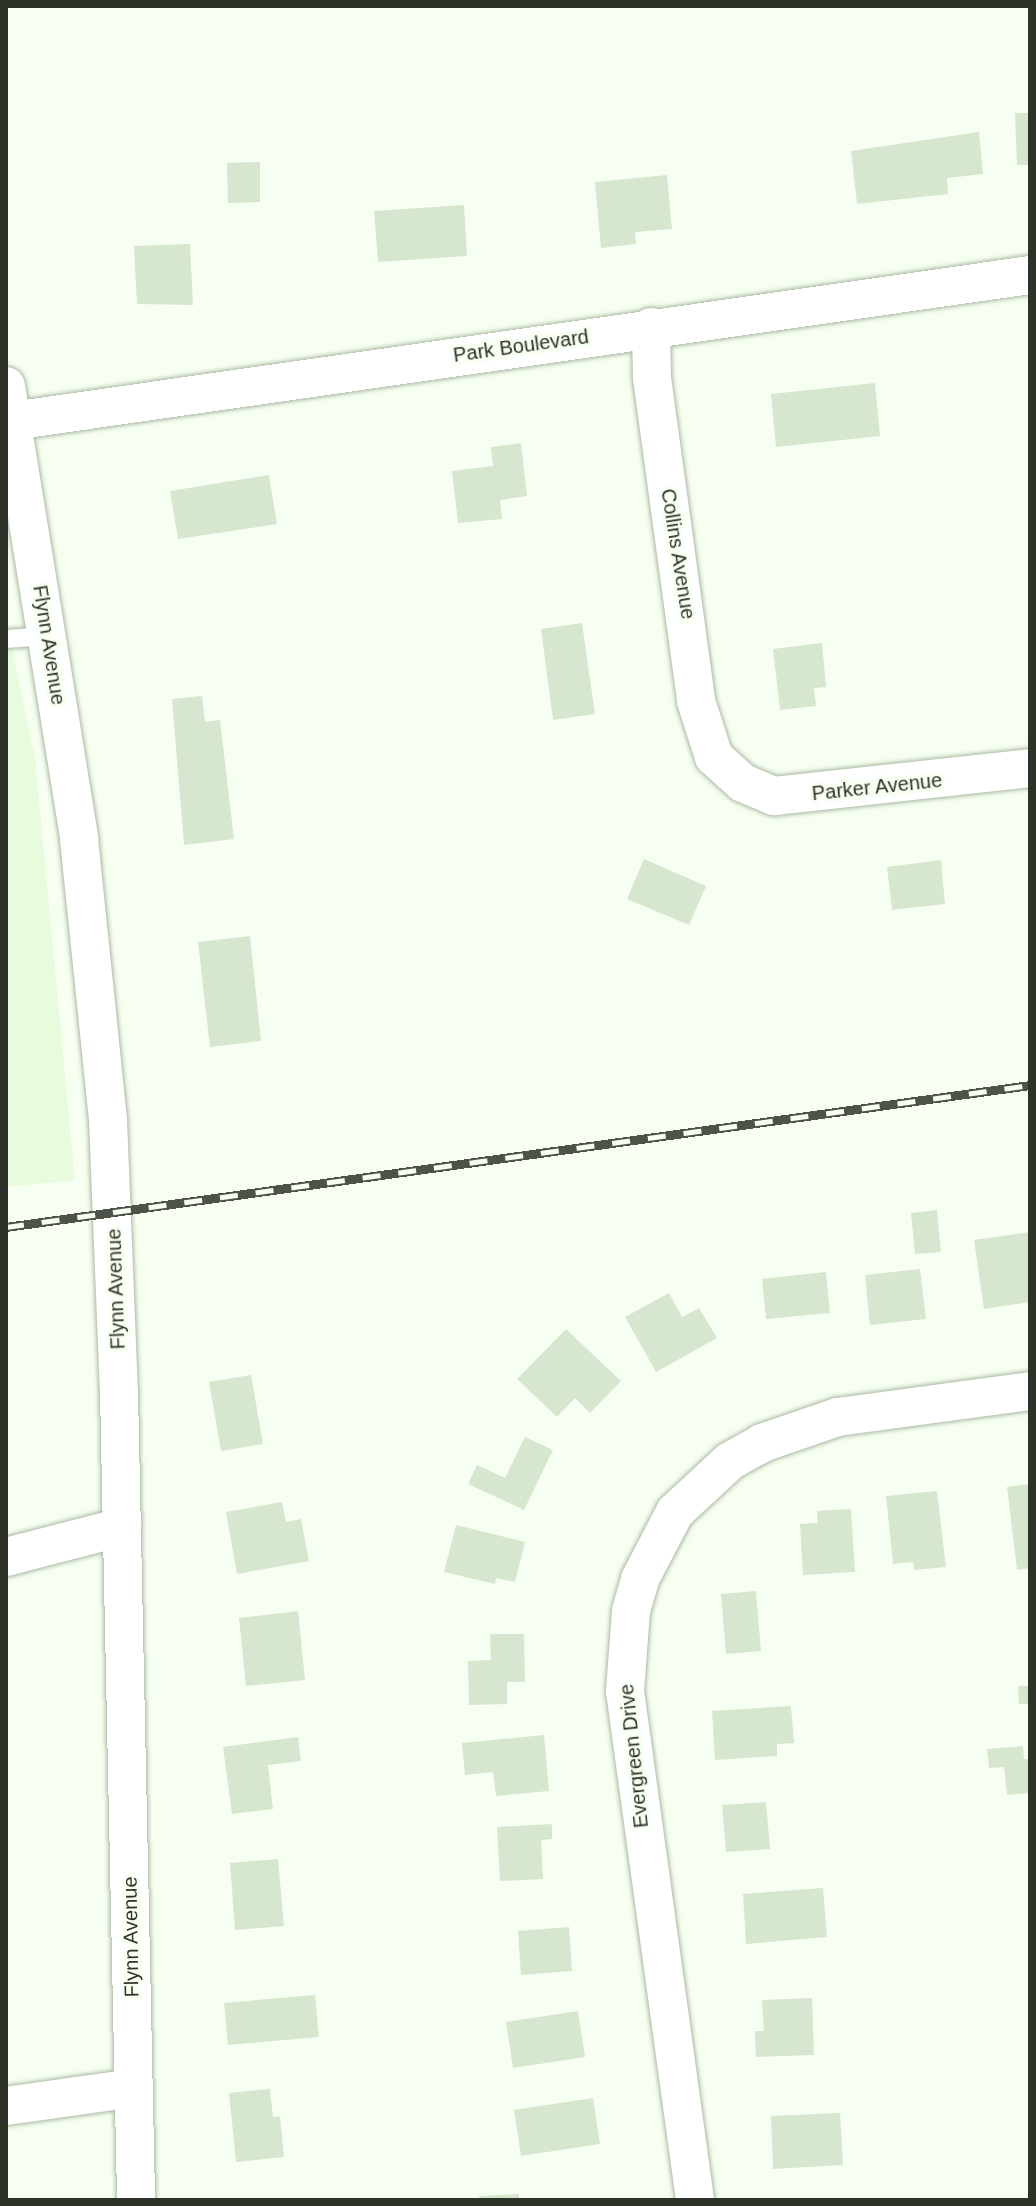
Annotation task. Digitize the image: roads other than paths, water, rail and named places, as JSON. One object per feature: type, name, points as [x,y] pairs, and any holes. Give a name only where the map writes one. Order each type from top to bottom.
[{"type":"street","name":"Park Boulevard","points":[[9,404],[651,327],[1030,275]]},
{"type":"street","name":"Collins Avenue","points":[[651,327],[652,378],[696,701],[714,757],[731,770]]},
{"type":"street","name":"Flynn Avenue","points":[[9,404],[48,636],[88,908],[114,1212],[136,2200]]},
{"type":"street","name":"Parker Avenue","points":[[731,770],[757,790],[796,796],[1030,768]]},
{"type":"street","name":"Evergreen Drive","points":[[695,2200],[625,1691],[631,1611],[640,1579],[675,1512],[730,1461],[762,1443],[838,1417],[1030,1391]]},
{"type":"street","points":[[6,1557],[122,1527]]},
{"type":"street","points":[[6,2106],[134,2088]]},
{"type":"lane","points":[[6,639],[48,636]]},
{"type":"railway","points":[[6,1227],[1030,1085]]}]
